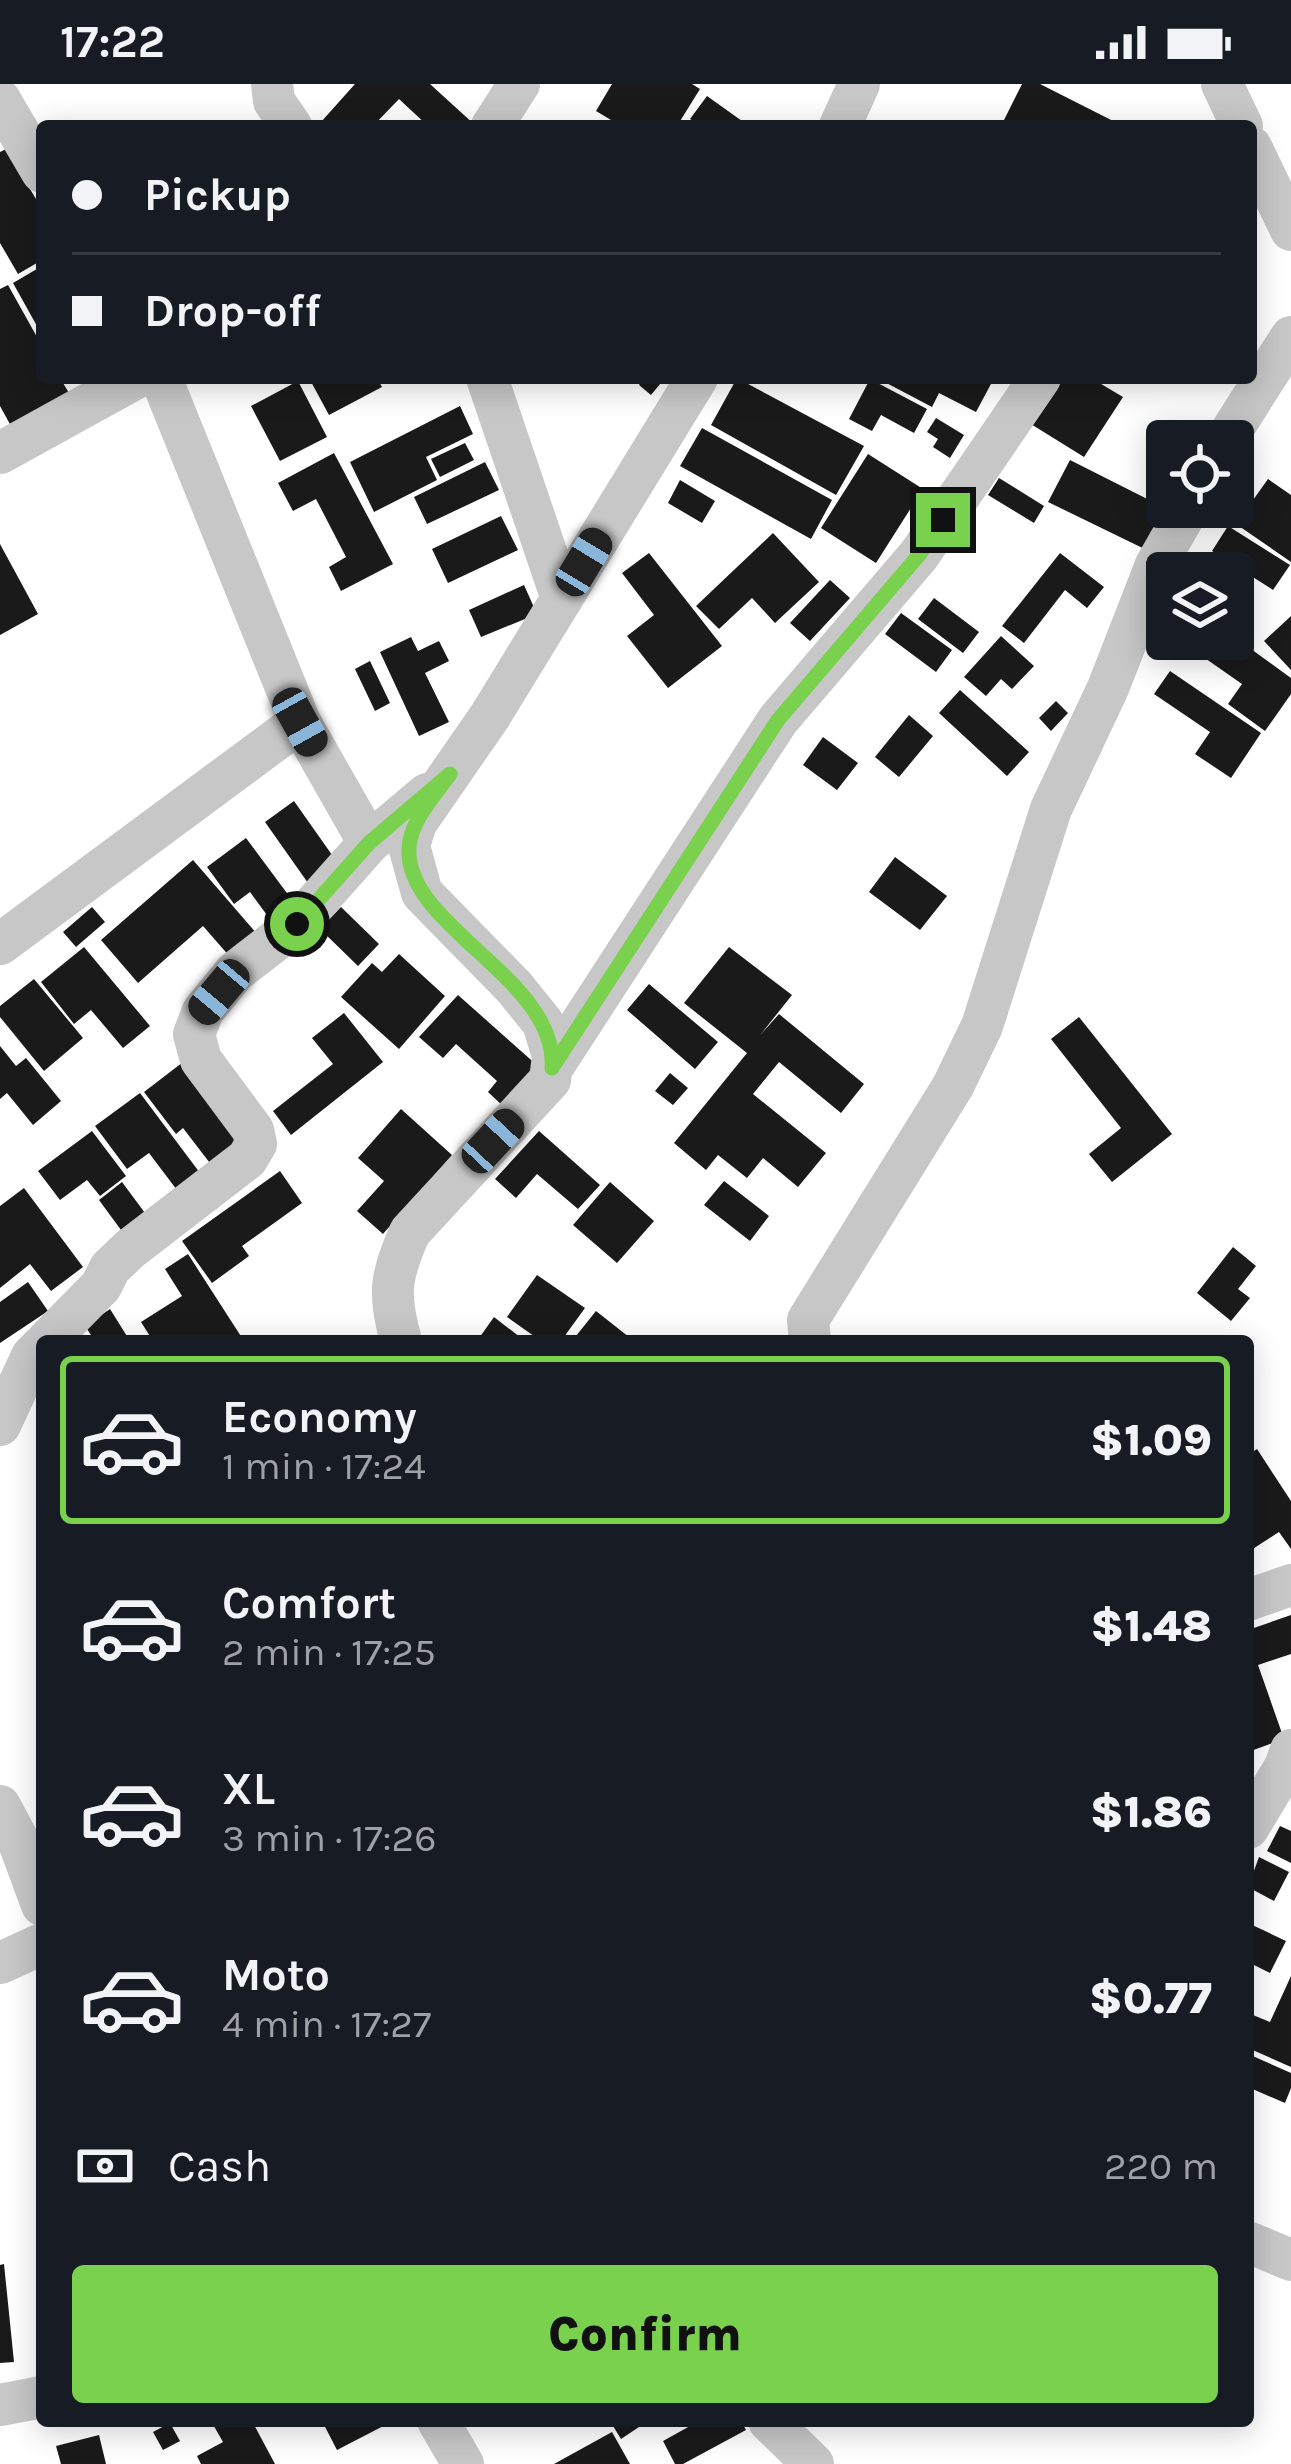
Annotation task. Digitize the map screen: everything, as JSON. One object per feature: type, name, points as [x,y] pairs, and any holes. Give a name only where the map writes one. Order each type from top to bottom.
[{"type":"street","points":[[272,84],[274,101],[287,120]]},
{"type":"street","points":[[496,120],[519,84]]},
{"type":"street","points":[[843,120],[859,84]]},
{"type":"street","points":[[3,110],[36,162]]},
{"type":"street","points":[[1257,159],[1291,230]]},
{"type":"street","points":[[1239,420],[1291,337]]},
{"type":"street","points":[[0,453],[125,384]]},
{"type":"street","points":[[163,384],[300,722],[369,843]]},
{"type":"street","points":[[489,384],[562,599]]},
{"type":"street","points":[[398,1335],[390,1301],[410,1232],[550,1080],[553,1056],[542,1023],[514,986],[422,893],[409,847],[416,823],[562,599],[693,384]]},
{"type":"street","points":[[552,1068],[778,720],[919,555],[1036,384]]},
{"type":"street","points":[[809,1335],[808,1320],[952,1086],[982,1026],[1051,809],[1108,688],[1156,566],[1177,528]]},
{"type":"street","points":[[0,944],[300,722]]},
{"type":"street","points":[[54,1335],[130,1249],[247,1159],[256,1144],[253,1130],[201,1060],[194,1034],[203,1011],[236,972],[297,924],[369,843],[450,774]]},
{"type":"street","points":[[0,1425],[36,1352]]},
{"type":"street","points":[[1254,1598],[1291,1585]]},
{"type":"street","points":[[1254,1818],[1291,1750]]},
{"type":"street","points":[[0,1806],[36,1889]]},
{"type":"street","points":[[0,1963],[36,1947]]},
{"type":"street","points":[[1254,2245],[1291,2260]]},
{"type":"street","points":[[0,2405],[36,2398]]},
{"type":"street","points":[[441,2427],[463,2464]]},
{"type":"street","points":[[775,2427],[813,2464]]},
{"type":"building","points":[[355,84],[430,84],[469,120],[422,120],[399,99],[379,120],[323,120]]},
{"type":"building","points":[[612,84],[692,84],[700,89],[681,120],[611,120],[596,111]]},
{"type":"building","points":[[1022,84],[1040,84],[1111,120],[1004,120]]},
{"type":"building","points":[[707,96],[741,120],[692,120]]},
{"type":"building","points":[[6,149],[36,199],[36,264],[18,274],[0,243],[0,152]]},
{"type":"building","points":[[36,270],[36,324],[13,283]]},
{"type":"building","points":[[8,285],[36,335],[36,384],[64,384],[69,393],[11,426],[0,406],[0,289]]},
{"type":"building","points":[[300,384],[327,437],[280,461],[251,406]]},
{"type":"building","points":[[312,384],[380,384],[382,387],[329,415]]},
{"type":"building","points":[[640,384],[660,384],[651,395]]},
{"type":"building","points":[[734,384],[748,384],[864,446],[836,495],[711,425]]},
{"type":"building","points":[[867,384],[880,384],[927,409],[914,433],[881,415],[872,431],[849,419]]},
{"type":"building","points":[[888,384],[991,384],[976,412],[939,393],[932,407]]},
{"type":"building","points":[[1049,384],[1101,384],[1123,397],[1084,457],[1026,421]]},
{"type":"building","points":[[460,406],[473,434],[426,457],[437,480],[374,512],[350,462]]},
{"type":"building","points":[[936,418],[964,435],[950,458],[933,447],[938,439],[927,432]]},
{"type":"building","points":[[702,428],[832,500],[811,539],[680,466]]},
{"type":"building","points":[[465,443],[474,460],[440,477],[431,459]]},
{"type":"building","points":[[334,453],[393,564],[341,591],[329,567],[346,557],[316,499],[293,511],[278,483]]},
{"type":"building","points":[[868,454],[923,489],[876,563],[821,528]]},
{"type":"building","points":[[1070,460],[1146,498],[1146,528],[1173,528],[1161,552],[1151,552],[1048,502]]},
{"type":"building","points":[[485,462],[499,490],[427,524],[414,497]]},
{"type":"building","points":[[999,478],[1044,506],[1034,523],[988,495]]},
{"type":"building","points":[[1268,479],[1291,495],[1291,562],[1242,528],[1254,528],[1254,499]]},
{"type":"building","points":[[680,480],[715,501],[702,523],[668,503]]},
{"type":"building","points":[[501,516],[518,550],[448,583],[432,549]]},
{"type":"building","points":[[1231,528],[1290,565],[1273,590],[1254,578],[1254,552],[1212,551]]},
{"type":"building","points":[[773,533],[819,582],[775,623],[752,598],[719,629],[696,606]]},
{"type":"building","points":[[0,544],[38,614],[0,635]]},
{"type":"building","points":[[649,553],[722,646],[668,688],[627,636],[654,615],[622,573]]},
{"type":"building","points":[[1060,553],[1104,587],[1087,608],[1065,590],[1024,643],[1002,626]]},
{"type":"building","points":[[830,580],[850,598],[810,641],[790,623]]},
{"type":"building","points":[[524,585],[537,614],[481,637],[469,610]]},
{"type":"building","points":[[934,598],[979,632],[963,653],[918,619]]},
{"type":"building","points":[[901,613],[952,650],[936,672],[885,634]]},
{"type":"building","points":[[1291,616],[1291,670],[1264,641]]},
{"type":"building","points":[[1001,636],[1034,666],[1012,689],[1001,679],[986,696],[964,677]]},
{"type":"building","points":[[411,637],[418,651],[439,641],[449,661],[425,673],[449,722],[419,736],[380,652]]},
{"type":"building","points":[[1254,651],[1291,678],[1291,694],[1265,731],[1228,704],[1242,684],[1208,660],[1254,660]]},
{"type":"building","points":[[370,661],[390,703],[375,711],[355,669]]},
{"type":"building","points":[[1170,671],[1261,733],[1231,778],[1195,754],[1210,732],[1154,694]]},
{"type":"building","points":[[960,690],[1029,752],[1007,776],[939,713]]},
{"type":"building","points":[[1056,701],[1068,713],[1051,731],[1039,718]]},
{"type":"building","points":[[909,715],[933,736],[899,777],[875,757]]},
{"type":"building","points":[[823,737],[858,763],[837,790],[803,765]]},
{"type":"building","points":[[294,801],[337,862],[308,883],[265,822]]},
{"type":"building","points":[[246,838],[298,908],[275,926],[250,892],[234,904],[207,867]]},
{"type":"building","points":[[895,857],[947,896],[920,930],[869,892]]},
{"type":"building","points":[[193,860],[257,934],[231,958],[203,926],[138,983],[101,940]]},
{"type":"building","points":[[92,907],[105,922],[76,947],[63,932]]},
{"type":"building","points":[[341,907],[379,944],[358,966],[320,929]]},
{"type":"building","points":[[84,947],[150,1026],[123,1048],[91,1010],[74,1024],[41,982]]},
{"type":"building","points":[[729,947],[792,995],[761,1034],[779,1014],[864,1084],[841,1113],[779,1062],[753,1094],[826,1153],[798,1187],[763,1158],[747,1178],[718,1155],[706,1170],[674,1143],[747,1053],[684,1003]]},
{"type":"building","points":[[399,954],[445,996],[399,1049],[341,997],[372,963],[382,972]]},
{"type":"building","points":[[34,979],[83,1038],[44,1071],[0,1017],[0,1006]]},
{"type":"building","points":[[649,984],[718,1042],[695,1069],[627,1010]]},
{"type":"building","points":[[458,995],[539,1067],[504,1107],[488,1092],[497,1081],[456,1044],[443,1058],[419,1037]]},
{"type":"building","points":[[344,1013],[383,1062],[291,1135],[273,1111],[333,1064],[312,1038]]},
{"type":"building","points":[[1079,1017],[1172,1134],[1112,1182],[1089,1154],[1121,1128],[1051,1039]]},
{"type":"building","points":[[0,1046],[16,1066],[26,1058],[61,1101],[33,1125],[7,1093],[0,1099]]},
{"type":"building","points":[[187,1059],[253,1143],[216,1171],[183,1128],[176,1134],[144,1092]]},
{"type":"building","points":[[670,1073],[688,1088],[673,1105],[655,1091]]},
{"type":"building","points":[[140,1093],[209,1185],[186,1202],[149,1153],[127,1169],[95,1126]]},
{"type":"building","points":[[401,1109],[452,1155],[383,1234],[357,1211],[384,1181],[358,1158]]},
{"type":"building","points":[[92,1131],[126,1176],[100,1196],[87,1180],[60,1200],[38,1171]]},
{"type":"building","points":[[539,1131],[600,1185],[578,1209],[537,1174],[516,1198],[495,1179]]},
{"type":"building","points":[[280,1171],[302,1203],[242,1246],[249,1256],[212,1283],[182,1241]]},
{"type":"building","points":[[724,1181],[769,1216],[750,1241],[704,1205]]},
{"type":"building","points":[[122,1182],[145,1213],[121,1230],[99,1200]]},
{"type":"building","points":[[610,1182],[654,1221],[617,1263],[573,1225]]},
{"type":"building","points":[[24,1188],[83,1267],[51,1291],[30,1264],[0,1288],[0,1206]]},
{"type":"building","points":[[1233,1247],[1256,1266],[1238,1289],[1250,1298],[1231,1321],[1197,1293]]},
{"type":"building","points":[[188,1254],[240,1335],[149,1335],[141,1322],[182,1296],[165,1269]]},
{"type":"building","points":[[537,1275],[585,1308],[565,1335],[532,1335],[507,1317]]},
{"type":"building","points":[[28,1282],[48,1311],[0,1343],[0,1302]]},
{"type":"building","points":[[110,1309],[126,1335],[91,1335],[85,1326]]},
{"type":"building","points":[[596,1311],[626,1335],[577,1335]]},
{"type":"building","points":[[494,1317],[517,1335],[481,1335]]},
{"type":"building","points":[[1257,1449],[1291,1501],[1291,1549],[1279,1532],[1254,1548]]},
{"type":"building","points":[[1291,1615],[1291,1654],[1258,1665],[1284,1739],[1254,1750],[1254,1628]]},
{"type":"building","points":[[1280,1826],[1291,1831],[1291,1863],[1267,1851]]},
{"type":"building","points":[[1259,1857],[1289,1872],[1274,1901],[1254,1890]]},
{"type":"building","points":[[1254,1926],[1286,1941],[1270,1973],[1254,1965]]},
{"type":"building","points":[[1291,1976],[1291,2067],[1254,2051],[1254,2015],[1270,2022]]},
{"type":"building","points":[[1254,2057],[1291,2073],[1285,2103],[1254,2090]]},
{"type":"building","points":[[4,2264],[14,2362],[0,2363],[0,2265]]},
{"type":"building","points":[[172,2427],[180,2441],[163,2450],[153,2432]]},
{"type":"building","points":[[214,2427],[255,2427],[275,2464],[201,2464],[197,2456],[223,2442]]},
{"type":"building","points":[[325,2427],[381,2427],[337,2450]]},
{"type":"building","points":[[614,2427],[639,2427],[621,2439]]},
{"type":"building","points":[[688,2427],[746,2430],[683,2464],[675,2464],[663,2441]]},
{"type":"building","points":[[612,2432],[630,2464],[554,2464]]},
{"type":"building","points":[[99,2435],[106,2464],[61,2464],[56,2446]]},
{"type":"route","points":[[297,924],[369,843],[450,774],[416,823],[409,847],[411,866],[422,893],[514,986],[542,1023],[552,1068],[778,720],[919,555],[943,520]]}]
